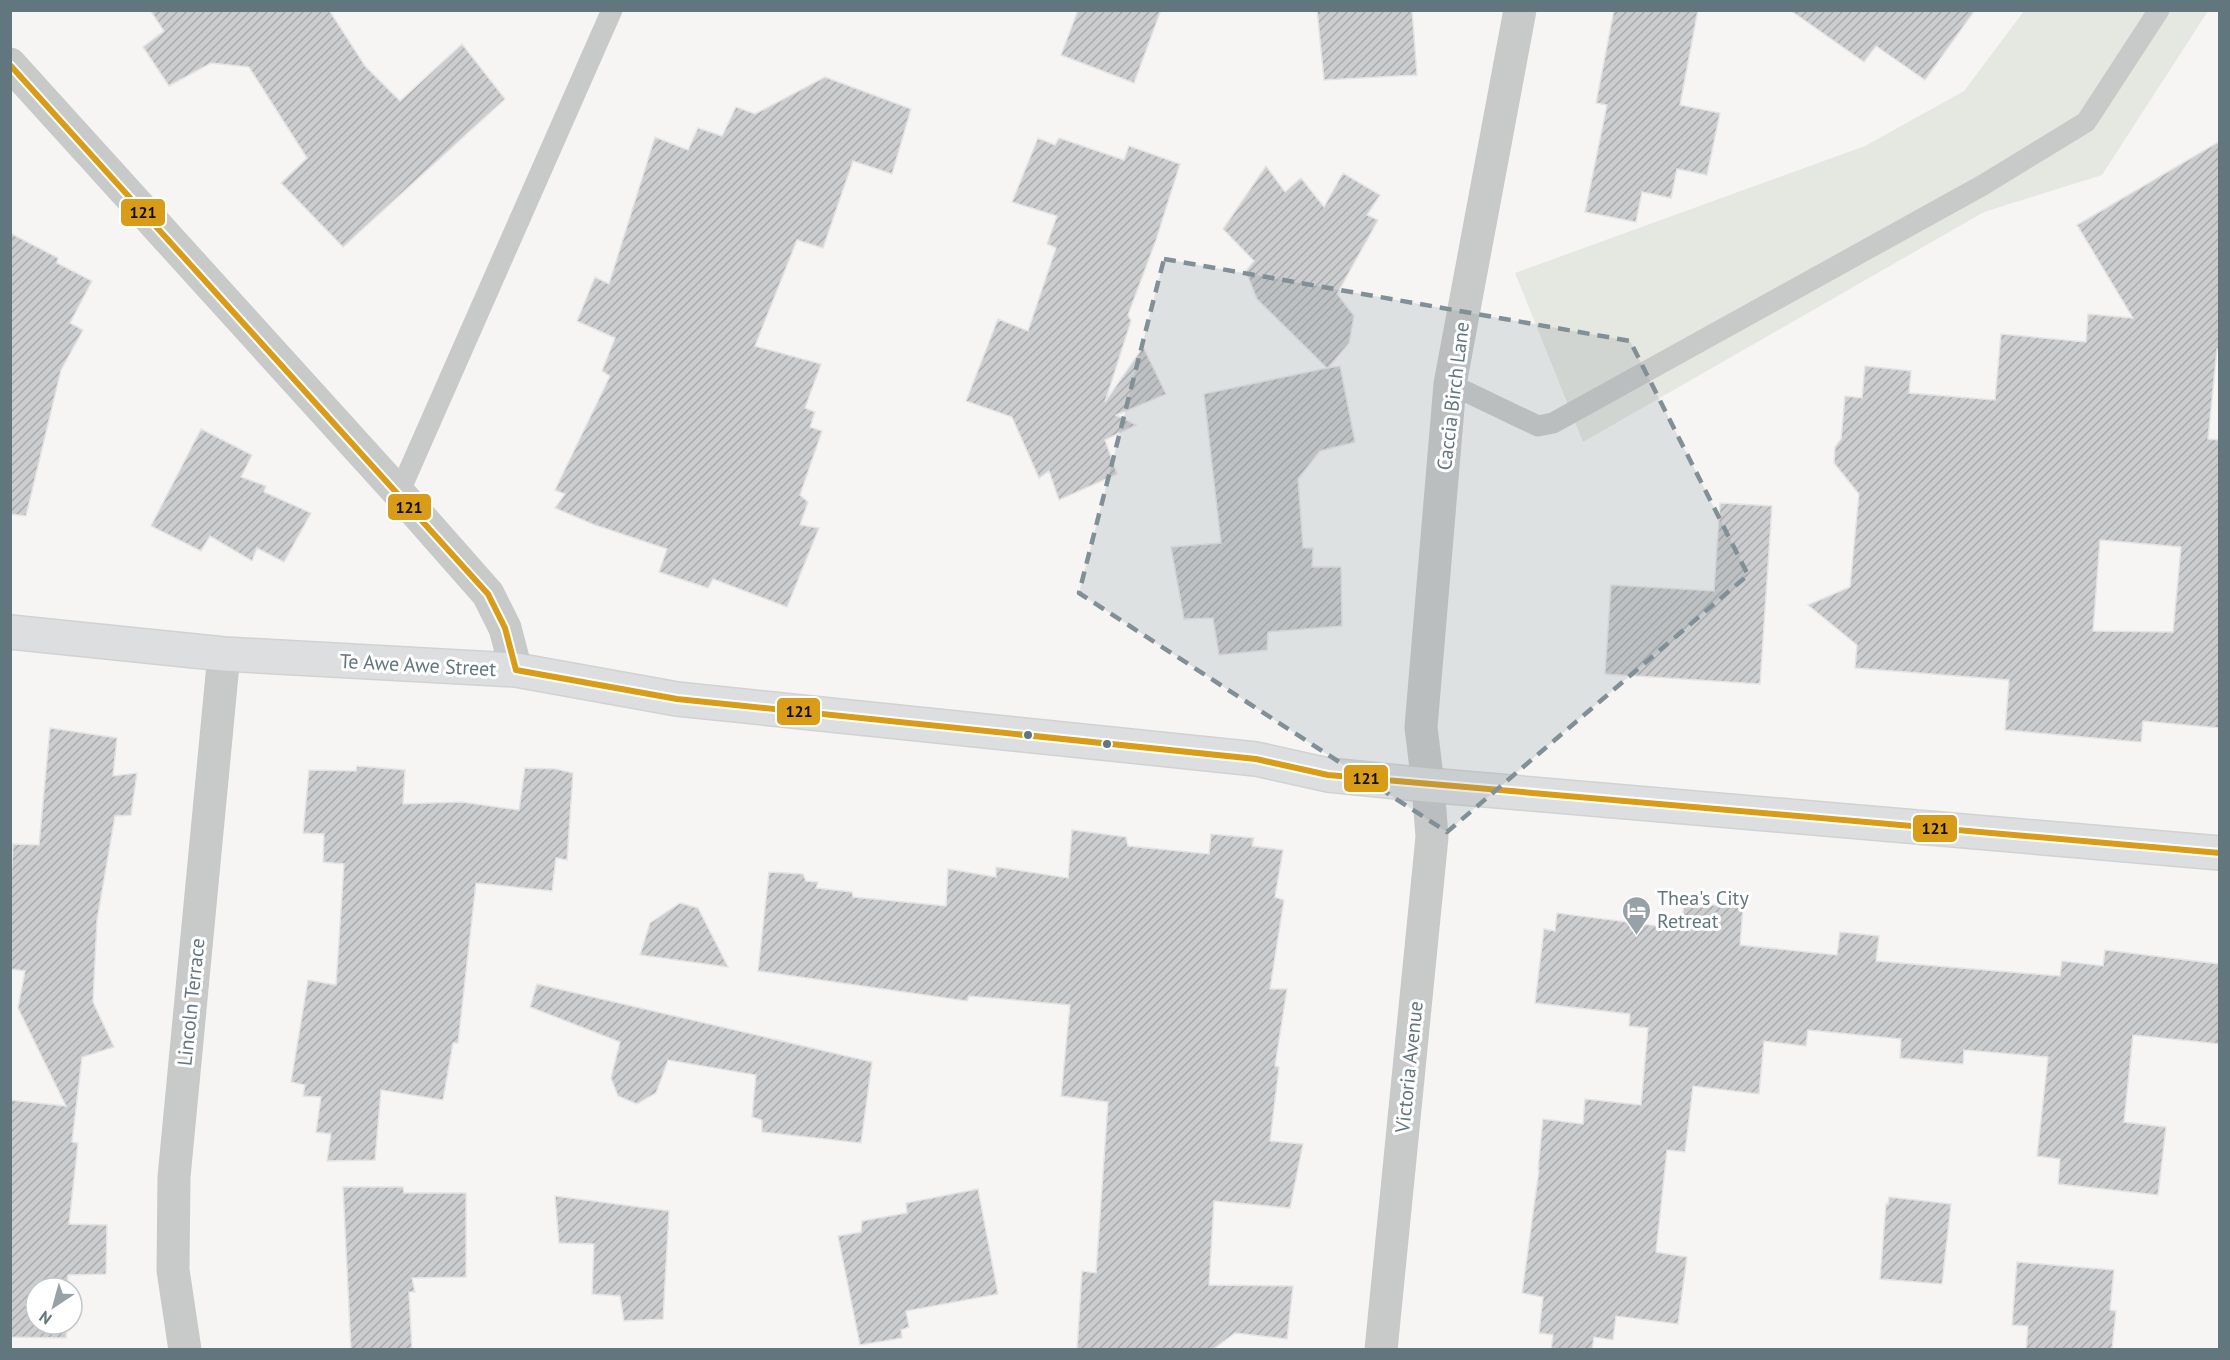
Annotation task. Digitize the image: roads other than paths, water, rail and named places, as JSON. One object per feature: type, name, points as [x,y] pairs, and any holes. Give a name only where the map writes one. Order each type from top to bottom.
[{"type":"main road","name":"Te Awe Awe Street","points":[[10,632],[224,654],[516,670],[677,699],[1256,759],[1328,775],[2220,853]]},
{"type":"street","name":"Caccia Birch Lane","points":[[1428,785],[1421,728],[1450,384],[1520,10]]},
{"type":"street","points":[[10,64],[488,594],[505,628],[516,670]]},
{"type":"street","name":"Lincoln Terrace","points":[[185,1350],[173,1270],[174,1177],[224,654]]},
{"type":"street","name":"Victoria Avenue","points":[[1380,1350],[1432,837],[1428,785]]},
{"type":"lane","points":[[399,493],[612,10]]},
{"type":"lane","points":[[1450,384],[1538,426],[1553,423],[1983,185],[2086,122],[2159,10]]},
{"type":"place","name":"Thea's City Retreat","points":[[1636,936]]}]
